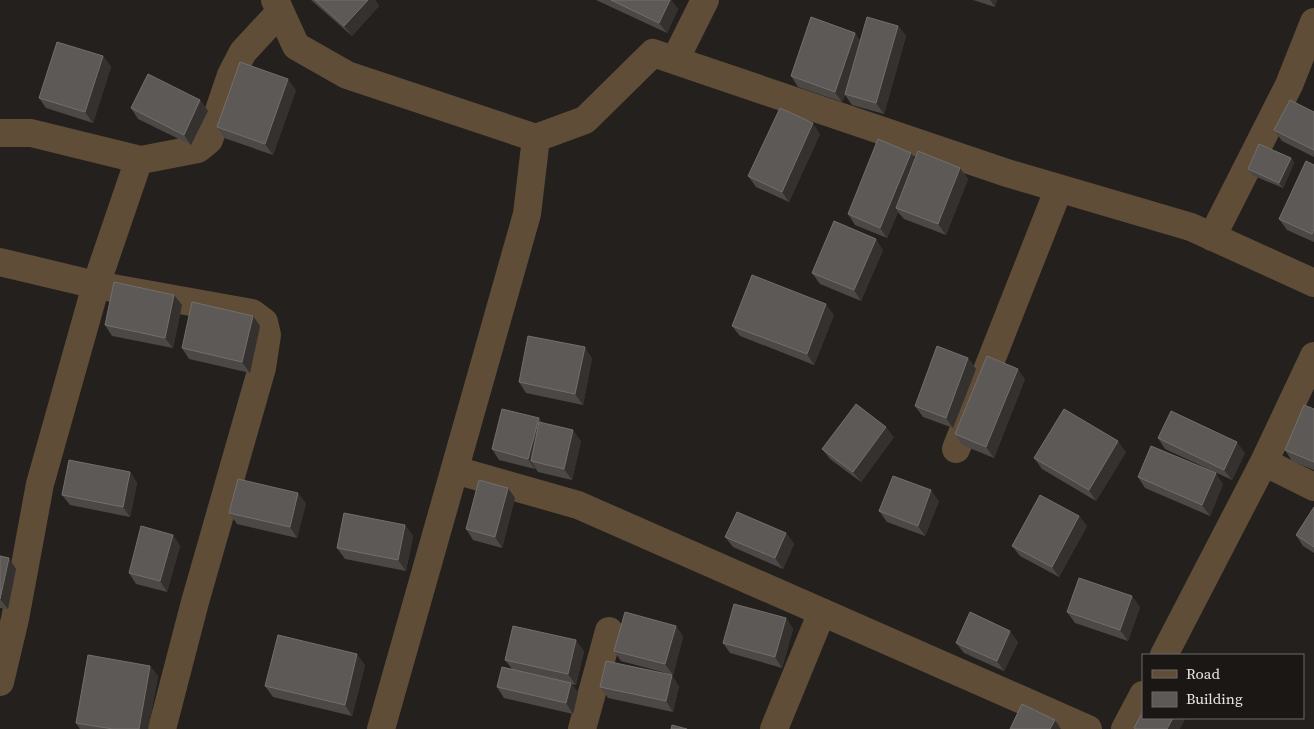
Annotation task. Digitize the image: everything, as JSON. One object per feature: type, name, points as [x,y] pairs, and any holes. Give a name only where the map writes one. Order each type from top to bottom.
[{"type":"street","points":[[676,60],[705,0]]},
{"type":"street","points":[[0,133],[31,133],[141,160],[198,149],[209,140],[231,75],[243,52],[278,6],[296,46],[347,75],[536,138],[584,120],[653,53],[1007,173],[1191,227],[1314,283]]},
{"type":"street","points":[[1212,237],[1289,85],[1314,22]]},
{"type":"street","points":[[382,729],[527,214],[536,138]]},
{"type":"street","points":[[0,682],[15,619],[40,484],[96,285],[137,165],[141,160]]},
{"type":"street","points":[[956,449],[1059,188]]},
{"type":"street","points":[[0,262],[96,285],[252,313],[264,322],[266,335],[262,368],[195,602],[162,729]]},
{"type":"street","points":[[1165,654],[1264,462],[1314,356]]},
{"type":"street","points":[[1264,462],[1314,487]]},
{"type":"street","points":[[455,470],[578,505],[1088,729]]},
{"type":"street","points":[[774,729],[822,612]]},
{"type":"street","points":[[582,729],[609,631]]},
{"type":"street","points":[[1125,729],[1142,697]]},
{"type":"building","points":[[315,0],[368,0],[344,26]]},
{"type":"building","points":[[611,0],[670,0],[659,23]]},
{"type":"building","points":[[811,17],[855,33],[835,92],[791,76]]},
{"type":"building","points":[[867,17],[898,26],[876,103],[845,94]]},
{"type":"building","points":[[57,42],[103,56],[85,112],[39,98]]},
{"type":"building","points":[[240,62],[288,79],[265,144],[217,127]]},
{"type":"building","points":[[148,74],[200,100],[184,135],[131,108]]},
{"type":"building","points":[[1290,100],[1314,112],[1314,150],[1274,130]]},
{"type":"building","points":[[780,108],[813,123],[782,192],[748,176]]},
{"type":"building","points":[[878,139],[911,153],[880,228],[848,214]]},
{"type":"building","points":[[1259,144],[1291,158],[1279,183],[1248,169]]},
{"type":"building","points":[[918,151],[960,168],[938,224],[896,208]]},
{"type":"building","points":[[1306,161],[1314,165],[1314,229],[1312,234],[1279,219]]},
{"type":"building","points":[[834,221],[876,239],[854,290],[812,273]]},
{"type":"building","points":[[752,275],[826,304],[807,354],[732,326]]},
{"type":"building","points":[[114,282],[174,295],[165,338],[105,325]]},
{"type":"building","points":[[192,302],[253,316],[242,362],[182,348]]},
{"type":"building","points":[[528,336],[585,347],[575,394],[519,382]]},
{"type":"building","points":[[937,346],[968,358],[946,418],[915,406]]},
{"type":"building","points":[[987,356],[1018,369],[986,447],[955,434]]},
{"type":"building","points":[[856,404],[886,427],[853,472],[822,449]]},
{"type":"building","points":[[1304,405],[1314,409],[1314,462],[1285,450]]},
{"type":"building","points":[[502,409],[539,418],[528,459],[492,449]]},
{"type":"building","points":[[1064,409],[1118,441],[1089,490],[1034,458]]},
{"type":"building","points":[[1171,411],[1237,442],[1224,470],[1158,438]]},
{"type":"building","points":[[539,422],[573,430],[564,469],[531,461]]},
{"type":"building","points":[[1151,446],[1216,473],[1202,505],[1138,477]]},
{"type":"building","points":[[69,460],[130,472],[123,507],[62,495]]},
{"type":"building","points":[[893,476],[931,490],[918,526],[879,511]]},
{"type":"building","points":[[238,479],[298,493],[290,527],[229,513]]},
{"type":"building","points":[[479,480],[508,488],[495,537],[466,529]]},
{"type":"building","points":[[1040,495],[1079,516],[1052,567],[1012,546]]},
{"type":"building","points":[[1314,507],[1314,547],[1296,535]]},
{"type":"building","points":[[737,512],[786,533],[775,558],[725,537]]},
{"type":"building","points":[[344,513],[405,525],[398,560],[337,548]]},
{"type":"building","points":[[141,526],[173,535],[160,581],[129,573]]},
{"type":"building","points":[[0,556],[9,558],[0,599]]},
{"type":"building","points":[[1079,578],[1132,596],[1120,630],[1067,612]]},
{"type":"building","points":[[734,604],[786,618],[775,657],[723,643]]},
{"type":"building","points":[[625,612],[676,626],[665,664],[614,651]]},
{"type":"building","points":[[970,612],[1010,631],[997,661],[956,643]]},
{"type":"building","points":[[513,626],[576,640],[568,674],[505,660]]},
{"type":"building","points":[[278,635],[357,654],[345,705],[265,686]]},
{"type":"building","points":[[88,655],[150,666],[139,729],[113,729],[76,723]]},
{"type":"building","points":[[606,661],[672,675],[666,701],[600,687]]},
{"type":"building","points":[[502,667],[571,683],[566,703],[497,687]]},
{"type":"building","points":[[1022,704],[1055,720],[1050,729],[1010,729]]},
{"type":"building","points":[[1142,713],[1142,719],[1172,719],[1167,729],[1134,728]]},
{"type":"building","points":[[672,725],[687,729],[671,729]]}]
